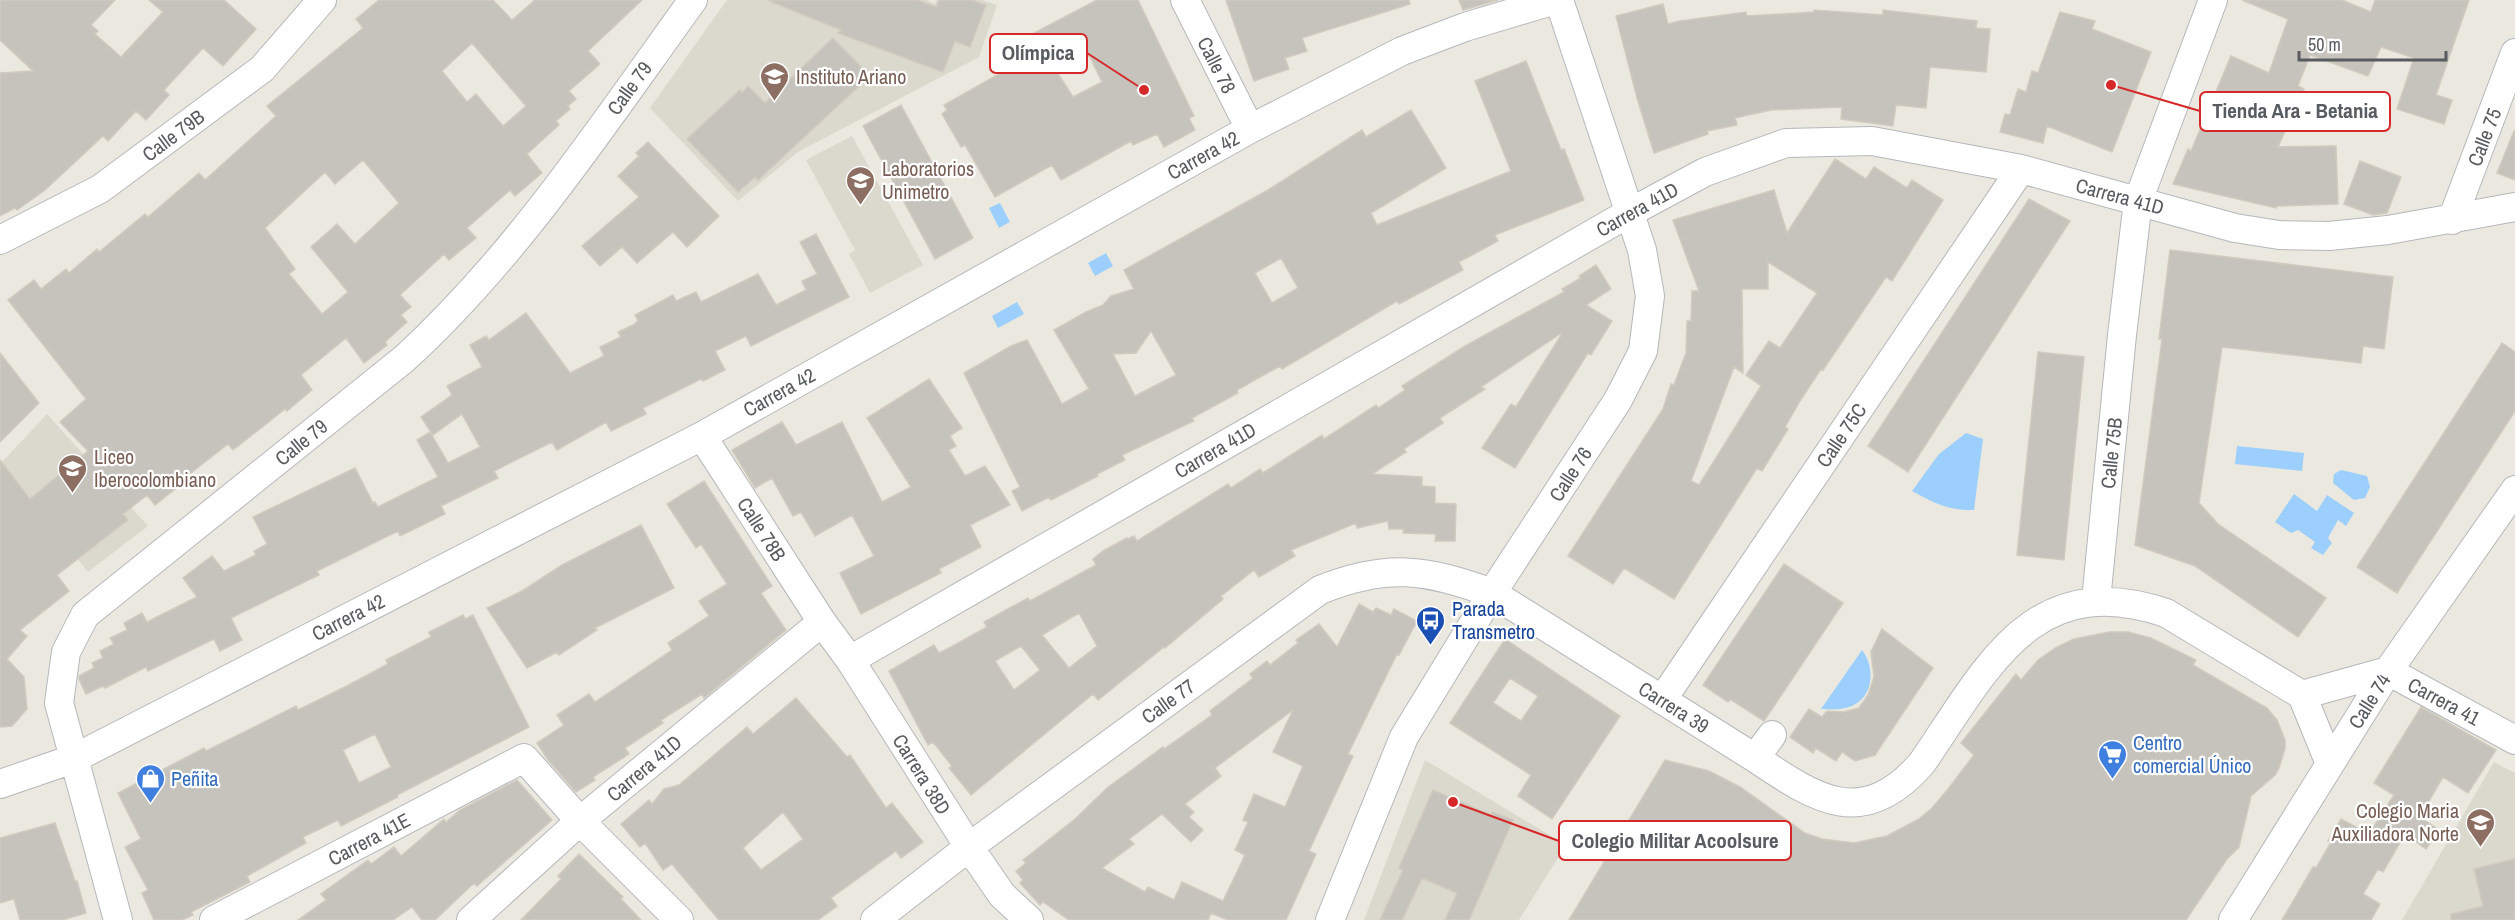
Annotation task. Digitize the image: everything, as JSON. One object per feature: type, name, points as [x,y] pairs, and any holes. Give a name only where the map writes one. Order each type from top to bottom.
[{"type":"street","name":"Calle 79B","points":[[0,240],[100,189],[262,69],[322,0]]},
{"type":"street","name":"Calle 79","points":[[118,920],[87,799],[73,759],[59,703],[66,652],[86,615],[404,359],[446,321],[555,191],[693,0]]},
{"type":"street","name":"Calle 78","points":[[1185,0],[1250,129]]},
{"type":"street","name":"Carrera 42","points":[[0,784],[73,759],[702,436],[1250,129],[1402,51],[1465,27],[1557,0]]},
{"type":"street","name":"Calle 76","points":[[1330,920],[1404,738],[1492,593],[1618,400],[1643,351],[1650,296],[1642,250],[1557,0]]},
{"type":"street","name":"Calle 75B","points":[[2096,601],[2138,201],[2213,0]]},
{"type":"street","name":"Calle 75","points":[[2452,220],[2515,53]]},
{"type":"street","name":"Carrera 41D","points":[[850,660],[1629,213],[1705,172],[1786,143],[1872,141],[2021,169],[2235,228],[2279,235],[2340,235],[2388,230],[2515,207]]},
{"type":"street","name":"Calle 75C","points":[[1662,700],[2021,169]]},
{"type":"street","name":"Calle 78B","points":[[702,436],[822,622]]},
{"type":"street","name":"Calle 74","points":[[2233,920],[2388,671],[2515,490]]},
{"type":"street","name":"Calle 77","points":[[875,920],[969,847],[1320,590],[1349,578],[1379,572],[1412,572],[1448,577],[1492,593]]},
{"type":"street","name":"Carrera 39","points":[[1492,593],[1662,700],[1763,746],[1797,786],[1816,796],[1837,802],[1863,801],[1882,795],[1907,781],[2006,645],[2031,624],[2064,607],[2096,601]]},
{"type":"street","points":[[2096,601],[2143,604],[2166,613],[2302,695],[2330,764]]},
{"type":"street","name":"Carrera 41D","points":[[471,920],[580,821],[822,622]]},
{"type":"street","name":"Carrera 38D","points":[[822,622],[850,660],[1002,895],[1029,920]]},
{"type":"street","name":"Carrera 41","points":[[2302,695],[2388,671],[2515,740]]},
{"type":"street","name":"Carrera 41E","points":[[214,920],[524,758],[580,821]]},
{"type":"street","points":[[580,821],[679,920]]},
{"type":"shaded area","name":"Instituto Ariano","points":[[727,0],[926,0],[935,4],[937,0],[982,0],[997,5],[979,57],[798,152],[738,201],[650,108]]},
{"type":"shaded area","name":"Laboratorios Unimetro","points":[[852,136],[923,265],[870,293],[849,254],[855,250],[806,160]]},
{"type":"shaded area","name":"Liceo Iberocolombiano","points":[[47,414],[148,526],[88,572],[2,462]]},
{"type":"shaded area","points":[[1425,760],[1566,845],[1519,920],[1364,920]]},
{"type":"shaded area","name":"Colegio Maria Auxiliadora Norte","points":[[2494,762],[2515,773],[2515,920],[2402,920]]},
{"type":"water","points":[[1000,203],[1010,222],[999,228],[989,208]]},
{"type":"water","points":[[1106,253],[1113,266],[1095,276],[1088,263]]},
{"type":"water","points":[[1017,302],[1024,314],[998,328],[992,316]]},
{"type":"water","points":[[1966,433],[1983,439],[1974,510],[1942,505],[1912,491],[1939,454]]},
{"type":"water","points":[[2237,446],[2304,453],[2302,471],[2235,464]]},
{"type":"water","points":[[2341,470],[2367,476],[2370,487],[2365,498],[2354,500],[2333,483],[2334,474]]},
{"type":"water","points":[[2294,494],[2317,511],[2327,495],[2354,513],[2346,526],[2338,520],[2328,538],[2332,543],[2323,555],[2311,548],[2315,542],[2298,530],[2291,533],[2275,522]]},
{"type":"water","points":[[1862,650],[1870,667],[1871,676],[1867,692],[1854,705],[1839,709],[1821,709]]},
{"type":"building","points":[[0,0],[115,0],[91,25],[98,31],[95,34],[121,57],[163,12],[149,0],[224,0],[256,29],[223,66],[203,48],[164,90],[169,95],[146,120],[136,111],[108,141],[103,136],[45,190],[17,210],[15,208],[0,216],[0,73],[33,71],[0,40]]},
{"type":"building","points":[[379,0],[493,0],[512,20],[535,0],[642,0],[588,51],[600,64],[569,91],[576,99],[568,106],[570,109],[556,121],[559,125],[527,154],[542,173],[515,196],[510,190],[467,228],[476,238],[449,260],[444,254],[400,295],[411,307],[401,315],[407,322],[385,342],[387,345],[364,363],[346,338],[301,375],[312,390],[287,411],[285,409],[233,450],[228,444],[182,480],[184,482],[155,505],[147,495],[123,514],[128,520],[57,575],[69,591],[20,630],[27,636],[7,659],[24,677],[27,709],[12,726],[0,727],[0,460],[30,499],[88,451],[60,422],[86,399],[8,300],[34,280],[41,289],[66,269],[69,273],[97,249],[99,252],[145,214],[148,217],[199,173],[205,180],[276,116],[267,106],[363,28],[356,19]],"holes":[[[472,43],[526,106],[503,126],[476,94],[467,102],[442,71]],[[363,160],[399,203],[355,244],[337,224],[311,247],[348,292],[322,314],[289,274],[295,269],[265,228],[325,172],[335,184]]]},
{"type":"building","points":[[767,0],[917,0],[936,7],[939,0],[972,0],[986,5],[970,47],[955,41],[943,72],[838,33],[841,30]]},
{"type":"building","points":[[1097,0],[1138,0],[1194,116],[1189,118],[1195,130],[1164,147],[1157,134],[1133,145],[1131,141],[1061,180],[1052,165],[995,197],[965,145],[961,147],[942,114],[947,110],[944,105],[999,74],[990,56]],"holes":[[[1089,55],[1102,82],[1073,97],[1057,72]]]},
{"type":"building","points":[[1226,0],[1409,0],[1410,4],[1302,38],[1307,51],[1285,58],[1289,69],[1254,81]]},
{"type":"building","points":[[1459,0],[1498,0],[1463,10]]},
{"type":"building","points":[[2242,0],[2342,0],[2371,12],[2375,0],[2469,0],[2436,95],[2452,100],[2444,124],[2397,109],[2414,58],[2381,47],[2368,76],[2310,55],[2298,86],[2304,89],[2278,147],[2336,146],[2338,204],[2277,206],[2276,208],[2173,184],[2188,149],[2191,151],[2231,56],[2269,73],[2288,19]]},
{"type":"building","points":[[1663,4],[1668,24],[1746,12],[1747,16],[1814,12],[1814,10],[1883,15],[1883,10],[1977,21],[1976,28],[1990,29],[1986,72],[1930,67],[1926,108],[1896,105],[1893,126],[1841,119],[1842,107],[1771,110],[1735,118],[1737,125],[1707,131],[1708,134],[1654,153],[1616,16]]},
{"type":"building","points":[[2060,12],[2095,21],[2092,29],[2151,52],[2112,152],[2047,126],[2043,143],[2000,132],[2005,114],[2010,115],[2018,89],[2026,92],[2032,71],[2038,73]]},
{"type":"building","points":[[833,38],[870,76],[758,180],[755,177],[738,192],[687,139],[740,90],[742,93],[748,86],[765,103]]},
{"type":"building","points":[[1526,61],[1561,150],[1564,149],[1584,200],[1495,235],[1498,241],[1459,262],[1463,270],[1399,304],[1397,301],[1282,369],[1280,366],[1237,390],[1238,393],[1192,418],[1194,421],[1122,455],[1125,460],[1097,474],[1098,476],[1051,500],[1049,497],[1022,511],[1012,491],[1020,487],[964,373],[1011,346],[1027,340],[1062,404],[1089,389],[1054,330],[1103,305],[1111,296],[1134,289],[1124,270],[1268,190],[1362,130],[1366,137],[1411,110],[1446,168],[1371,213],[1377,225],[1511,171],[1475,81]],"holes":[[[1281,258],[1298,288],[1272,303],[1255,273]],[[1151,331],[1176,375],[1135,396],[1113,354],[1136,353]]]},
{"type":"building","points":[[901,105],[973,238],[935,259],[863,126]]},
{"type":"building","points":[[2515,131],[2515,180],[2497,173]]},
{"type":"building","points":[[648,142],[719,216],[687,247],[673,232],[637,263],[622,247],[600,266],[582,246],[639,197],[618,176],[639,156],[636,153]]},
{"type":"building","points":[[1835,159],[1866,179],[1874,167],[1907,188],[1912,180],[1943,200],[1892,281],[1886,277],[1823,370],[1821,369],[1800,401],[1785,427],[1788,429],[1762,471],[1757,468],[1674,599],[1624,568],[1613,584],[1568,556],[1663,409],[1671,384],[1674,385],[1686,353],[1687,321],[1691,321],[1692,291],[1699,291],[1673,220],[1774,190],[1787,233]],"holes":[[[1768,262],[1817,293],[1780,348],[1769,341],[1746,375],[1761,386],[1699,485],[1691,481],[1734,367],[1743,373],[1742,289],[1768,289]]]},
{"type":"building","points":[[2360,161],[2401,177],[2387,213],[2373,215],[2344,204]]},
{"type":"building","points":[[2029,199],[2070,221],[1908,472],[1868,446]]},
{"type":"building","points":[[816,234],[849,297],[751,346],[746,336],[715,351],[725,370],[703,381],[701,379],[643,408],[646,414],[611,431],[606,422],[557,450],[552,442],[494,471],[498,478],[441,506],[445,514],[400,536],[398,531],[317,571],[319,575],[231,618],[242,640],[220,651],[214,639],[148,671],[146,667],[105,688],[103,686],[86,694],[79,676],[94,668],[92,663],[103,658],[100,651],[114,644],[110,638],[127,630],[124,623],[142,613],[147,622],[197,597],[183,578],[212,556],[224,571],[256,555],[254,551],[267,544],[253,517],[355,468],[373,503],[375,502],[378,507],[438,477],[417,440],[430,432],[448,463],[480,447],[462,414],[433,435],[421,417],[452,395],[447,386],[482,367],[470,345],[486,336],[489,340],[526,313],[570,373],[604,356],[600,347],[621,337],[618,332],[635,324],[638,320],[635,315],[673,295],[676,301],[696,292],[701,302],[758,274],[776,305],[806,290],[802,281],[817,274],[800,242]]},
{"type":"building","points":[[2170,250],[2393,277],[2384,349],[2363,346],[2361,363],[2222,347],[2199,503],[2218,524],[2326,598],[2298,637],[2195,566],[2135,545],[2162,339],[2159,339]]},
{"type":"building","points":[[1596,265],[1611,289],[1586,305],[1612,321],[1591,355],[1588,353],[1515,468],[1482,448],[1511,404],[1516,407],[1563,332],[1481,387],[1485,389],[1440,418],[1443,423],[1404,449],[1406,452],[1372,474],[1422,477],[1422,486],[1435,487],[1435,503],[1456,504],[1455,541],[1435,541],[1436,534],[1403,533],[1404,529],[1389,529],[1388,521],[1357,528],[1356,523],[1291,550],[1295,556],[1259,577],[1254,570],[1221,596],[1223,599],[1165,648],[1098,700],[1093,694],[971,795],[949,768],[952,766],[933,742],[928,745],[889,671],[934,645],[939,653],[951,647],[987,627],[984,622],[1028,598],[1030,601],[1096,565],[1093,559],[1103,551],[1127,538],[1134,536],[1137,541],[1228,484],[1231,488],[1260,469],[1263,473],[1322,435],[1324,439],[1376,405],[1378,408],[1405,390],[1402,386],[1465,346],[1564,292],[1562,289],[1581,278],[1579,276]],"holes":[[[1079,613],[1097,646],[1069,668],[1042,635]],[[1021,646],[1040,670],[1014,690],[995,661]]]},
{"type":"building","points":[[2502,343],[2515,352],[2515,411],[2397,593],[2357,567]]},
{"type":"building","points":[[2038,352],[2084,357],[2064,560],[2017,555]]},
{"type":"building","points":[[0,353],[39,403],[0,442]]},
{"type":"building","points":[[929,379],[962,428],[950,436],[956,446],[949,450],[965,476],[985,466],[1010,505],[970,525],[981,547],[939,569],[941,573],[861,614],[840,573],[874,556],[852,515],[815,536],[801,512],[793,516],[772,478],[755,488],[732,450],[782,422],[796,445],[842,422],[882,502],[911,487],[867,418]]},
{"type":"building","points":[[704,481],[772,586],[761,593],[786,630],[704,698],[702,694],[661,720],[663,723],[625,748],[629,754],[593,777],[595,780],[576,792],[548,760],[537,743],[564,725],[557,715],[589,694],[595,702],[672,650],[668,643],[709,616],[699,601],[727,584],[701,544],[696,548],[667,504]]},
{"type":"building","points":[[641,525],[674,588],[595,628],[597,630],[559,655],[557,652],[527,668],[487,608],[522,591],[562,565]]},
{"type":"building","points":[[1784,564],[1843,603],[1764,721],[1730,699],[1728,702],[1703,685]]},
{"type":"building","points":[[1359,604],[1373,612],[1376,608],[1391,615],[1394,609],[1417,621],[1399,655],[1397,654],[1348,754],[1353,756],[1309,851],[1316,854],[1286,920],[1228,920],[1211,913],[1208,920],[1069,920],[1043,902],[1040,905],[1020,883],[1023,880],[1016,871],[1026,863],[1023,860],[1075,819],[1107,788],[1212,715],[1210,711],[1253,678],[1250,674],[1267,661],[1270,665],[1298,643],[1296,640],[1319,624],[1337,647]],"holes":[[[1293,710],[1273,752],[1303,766],[1285,807],[1254,794],[1243,820],[1248,822],[1235,850],[1245,855],[1223,901],[1182,882],[1174,900],[1148,887],[1145,892],[1102,868],[1134,844],[1129,839],[1162,814],[1191,842],[1203,830],[1189,817],[1194,812],[1185,804],[1221,776],[1215,768]]]},
{"type":"building","points":[[463,615],[465,619],[473,615],[529,727],[341,826],[338,820],[303,837],[306,843],[247,876],[250,882],[191,912],[193,915],[182,920],[154,920],[142,893],[148,890],[125,847],[141,839],[118,793],[204,748],[206,751],[296,706],[298,710],[347,686],[388,664],[386,660],[431,637],[429,632]],"holes":[[[375,734],[391,767],[359,783],[343,750]]]},
{"type":"building","points":[[1882,629],[1933,668],[1875,755],[1855,761],[1842,752],[1836,761],[1816,748],[1813,753],[1790,737],[1809,709],[1822,717],[1827,711],[1843,712],[1859,708],[1868,695],[1874,677],[1871,652]]},
{"type":"building","name":"Centro comercial Único","points":[[2109,632],[2128,632],[2151,638],[2196,660],[2193,665],[2267,708],[2277,720],[2285,740],[2285,749],[2275,775],[2251,796],[2239,847],[2227,859],[2186,920],[1569,920],[1665,760],[1709,771],[1740,787],[1805,833],[1822,839],[1854,843],[1887,836],[1919,819],[1948,789],[1974,755],[1961,743],[2016,674],[2021,680],[2038,660],[2074,639]]},
{"type":"building","points":[[1505,639],[1620,716],[1552,819],[1518,796],[1531,775],[1450,723]],"holes":[[[1510,678],[1538,696],[1521,721],[1493,703]]]},
{"type":"building","points":[[796,698],[847,757],[850,755],[886,808],[892,803],[923,842],[901,858],[896,851],[831,898],[837,906],[818,920],[719,920],[672,864],[663,870],[645,843],[640,847],[621,824],[649,800],[652,804],[664,789],[679,785],[747,727],[753,734]],"holes":[[[783,812],[803,839],[761,870],[743,848]]]},
{"type":"building","points":[[2421,707],[2496,750],[2468,793],[2443,777],[2420,817],[2439,830],[2426,849],[2405,834],[2383,872],[2378,869],[2363,894],[2380,904],[2371,920],[2282,920],[2313,867],[2316,868],[2341,819],[2369,834],[2394,795],[2374,783]]},
{"type":"building","points":[[517,780],[552,820],[477,886],[474,883],[435,920],[422,920],[412,907],[393,920],[298,920],[326,900],[321,894],[368,860],[371,864],[394,847],[401,856],[444,819],[446,822],[460,810]]},
{"type":"building","points":[[1433,790],[1491,815],[1492,812],[1513,820],[1469,920],[1445,920],[1457,893],[1422,878],[1402,920],[1380,920],[1403,870],[1399,868]]},
{"type":"building","points":[[55,823],[75,881],[77,881],[86,913],[62,920],[20,920],[14,899],[0,903],[0,838]]},
{"type":"building","points":[[579,854],[623,897],[621,899],[641,920],[521,920],[561,879],[558,876]]},
{"type":"building","points":[[2515,859],[2515,920],[2451,920],[2451,914],[2483,906],[2474,869]]},
{"type":"place","name":"Tienda Ara - Betania","points":[[2111,85]]},
{"type":"place","name":"Olímpica","points":[[1144,90]]},
{"type":"place","name":"Instituto Ariano","points":[[775,102]]},
{"type":"place","name":"Laboratorios Unimetro","points":[[861,206]]},
{"type":"place","name":"Liceo Iberocolombiano","points":[[73,494]]},
{"type":"place","name":"Parada Transmetro","points":[[1431,646]]},
{"type":"place","name":"Centro comercial Único","points":[[2112,780]]},
{"type":"place","name":"Colegio Militar Acoolsure","points":[[1453,802]]},
{"type":"place","name":"Peñita","points":[[150,804]]},
{"type":"place","name":"Colegio Maria Auxiliadora Norte","points":[[2480,848]]}]
